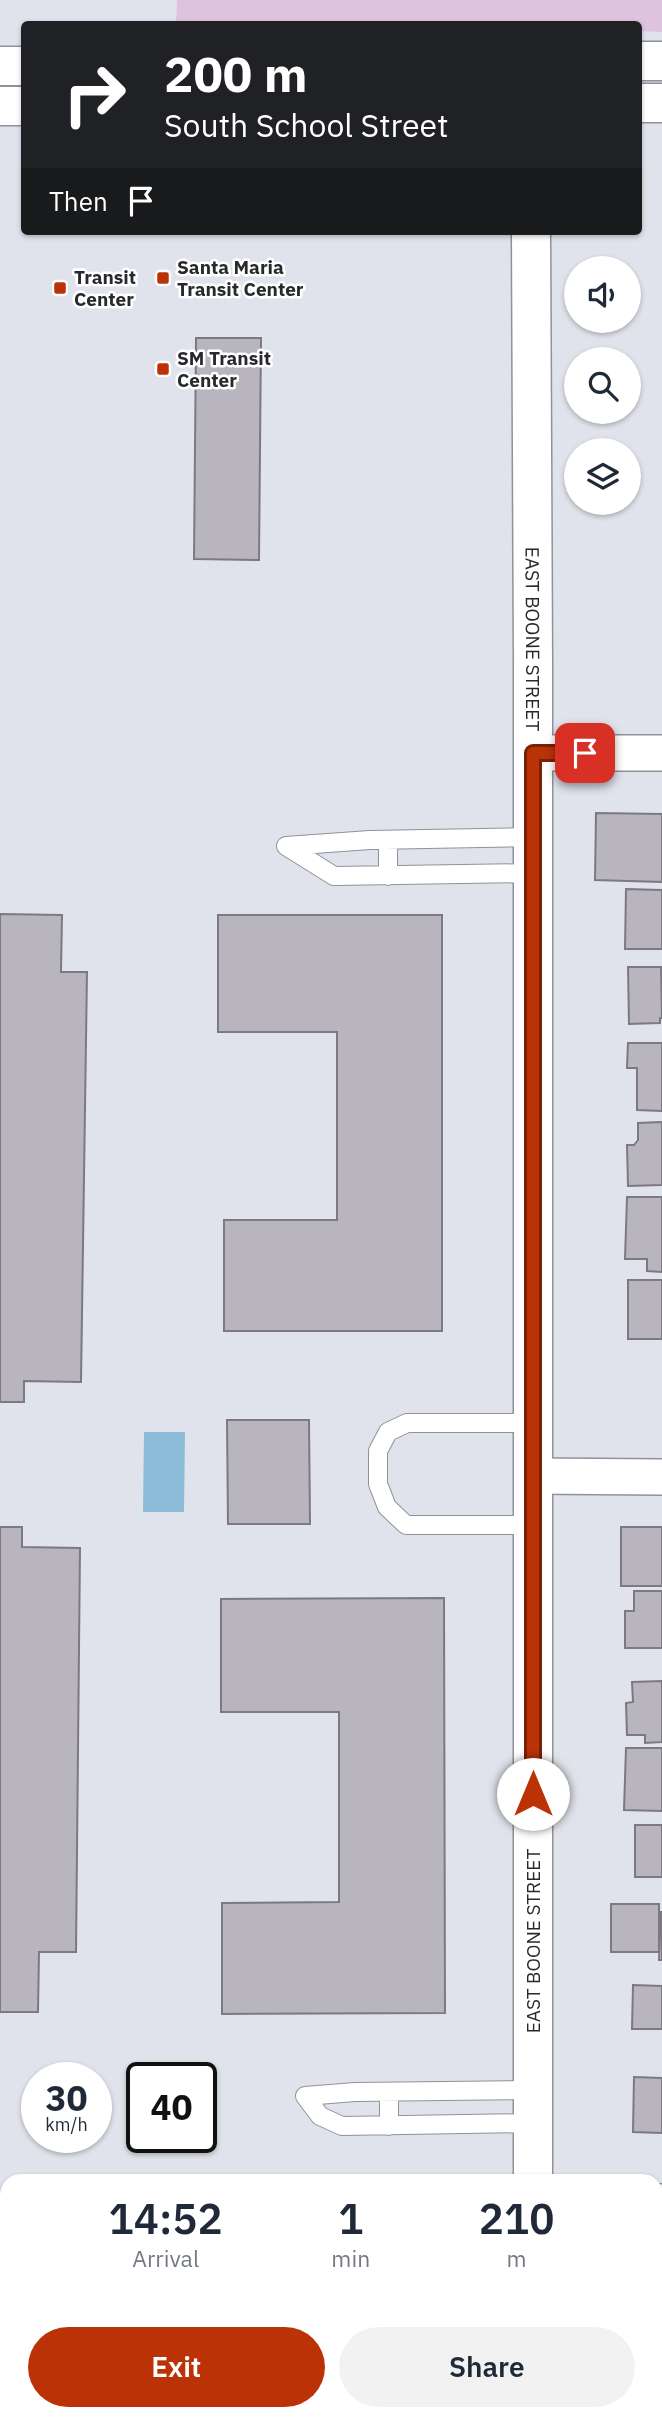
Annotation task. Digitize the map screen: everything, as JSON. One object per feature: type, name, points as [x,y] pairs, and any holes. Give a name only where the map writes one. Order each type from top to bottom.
[{"type":"street","points":[[642,61],[662,61]]},
{"type":"street","points":[[0,66],[21,66]]},
{"type":"street","points":[[642,103],[662,103]]},
{"type":"street","points":[[0,106],[21,106]]},
{"type":"street","name":"EAST BOONE STREET","points":[[531,235],[533,2174]]},
{"type":"street","points":[[533,753],[662,753]]},
{"type":"street","points":[[532,1476],[662,1477]]},
{"type":"lane","points":[[387,840],[533,855],[388,876],[334,876],[286,846],[387,840]]},
{"type":"lane","points":[[387,840],[388,876]]},
{"type":"lane","points":[[532,1423],[407,1423],[388,1432],[378,1451],[378,1484],[387,1507],[406,1525],[532,1525]]},
{"type":"lane","points":[[389,2092],[533,2106],[389,2126],[342,2126],[320,2116],[305,2095],[389,2092]]},
{"type":"lane","points":[[389,2092],[389,2126]]},
{"type":"shaded area","points":[[177,0],[662,0],[662,32],[642,31],[642,21],[176,21]]},
{"type":"water","points":[[144,1432],[185,1432],[184,1512],[143,1512]]},
{"type":"building","points":[[196,338],[261,338],[259,560],[194,559]]},
{"type":"building","points":[[596,813],[662,814],[662,882],[595,880]]},
{"type":"building","points":[[626,889],[662,890],[662,949],[625,949]]},
{"type":"building","points":[[0,914],[62,915],[61,972],[87,972],[81,1382],[24,1381],[24,1402],[0,1402]]},
{"type":"building","points":[[218,915],[442,915],[442,1331],[224,1331],[224,1220],[337,1220],[337,1032],[218,1032]]},
{"type":"building","points":[[628,967],[661,967],[660,1023],[629,1024]]},
{"type":"building","points":[[628,1043],[662,1043],[662,1111],[637,1110],[637,1068],[627,1068]]},
{"type":"building","points":[[662,1122],[662,1185],[628,1186],[627,1145],[634,1145],[638,1140],[638,1123]]},
{"type":"building","points":[[627,1197],[662,1197],[662,1272],[647,1271],[647,1259],[625,1259]]},
{"type":"building","points":[[628,1280],[662,1280],[662,1339],[628,1339]]},
{"type":"building","points":[[227,1420],[309,1420],[310,1524],[228,1524]]},
{"type":"building","points":[[0,1527],[22,1527],[22,1547],[80,1548],[76,1952],[39,1952],[38,2012],[0,2012]]},
{"type":"building","points":[[621,1527],[662,1527],[662,1586],[621,1586]]},
{"type":"building","points":[[634,1591],[662,1591],[662,1648],[625,1648],[625,1611],[634,1611]]},
{"type":"building","points":[[444,1598],[445,2013],[222,2014],[222,1903],[339,1902],[339,1712],[221,1712],[221,1599]]},
{"type":"building","points":[[662,1681],[662,1742],[645,1743],[645,1735],[627,1735],[626,1703],[633,1702],[632,1682]]},
{"type":"building","points":[[626,1748],[662,1748],[662,1811],[624,1810]]},
{"type":"building","points":[[635,1825],[662,1825],[662,1877],[635,1877]]},
{"type":"building","points":[[611,1904],[659,1904],[659,1952],[611,1952]]},
{"type":"building","points":[[661,1912],[662,1960],[659,1960]]},
{"type":"building","points":[[633,1985],[662,1986],[662,2029],[632,2029]]},
{"type":"building","points":[[634,2077],[662,2078],[662,2133],[633,2132]]},
{"type":"place","name":"Santa Maria Transit Center","points":[[163,278]]},
{"type":"place","name":"Transit Center","points":[[60,288]]},
{"type":"place","name":"SM Transit Center","points":[[163,369]]},
{"type":"route","points":[[533,1794],[533,753],[585,753]]}]
